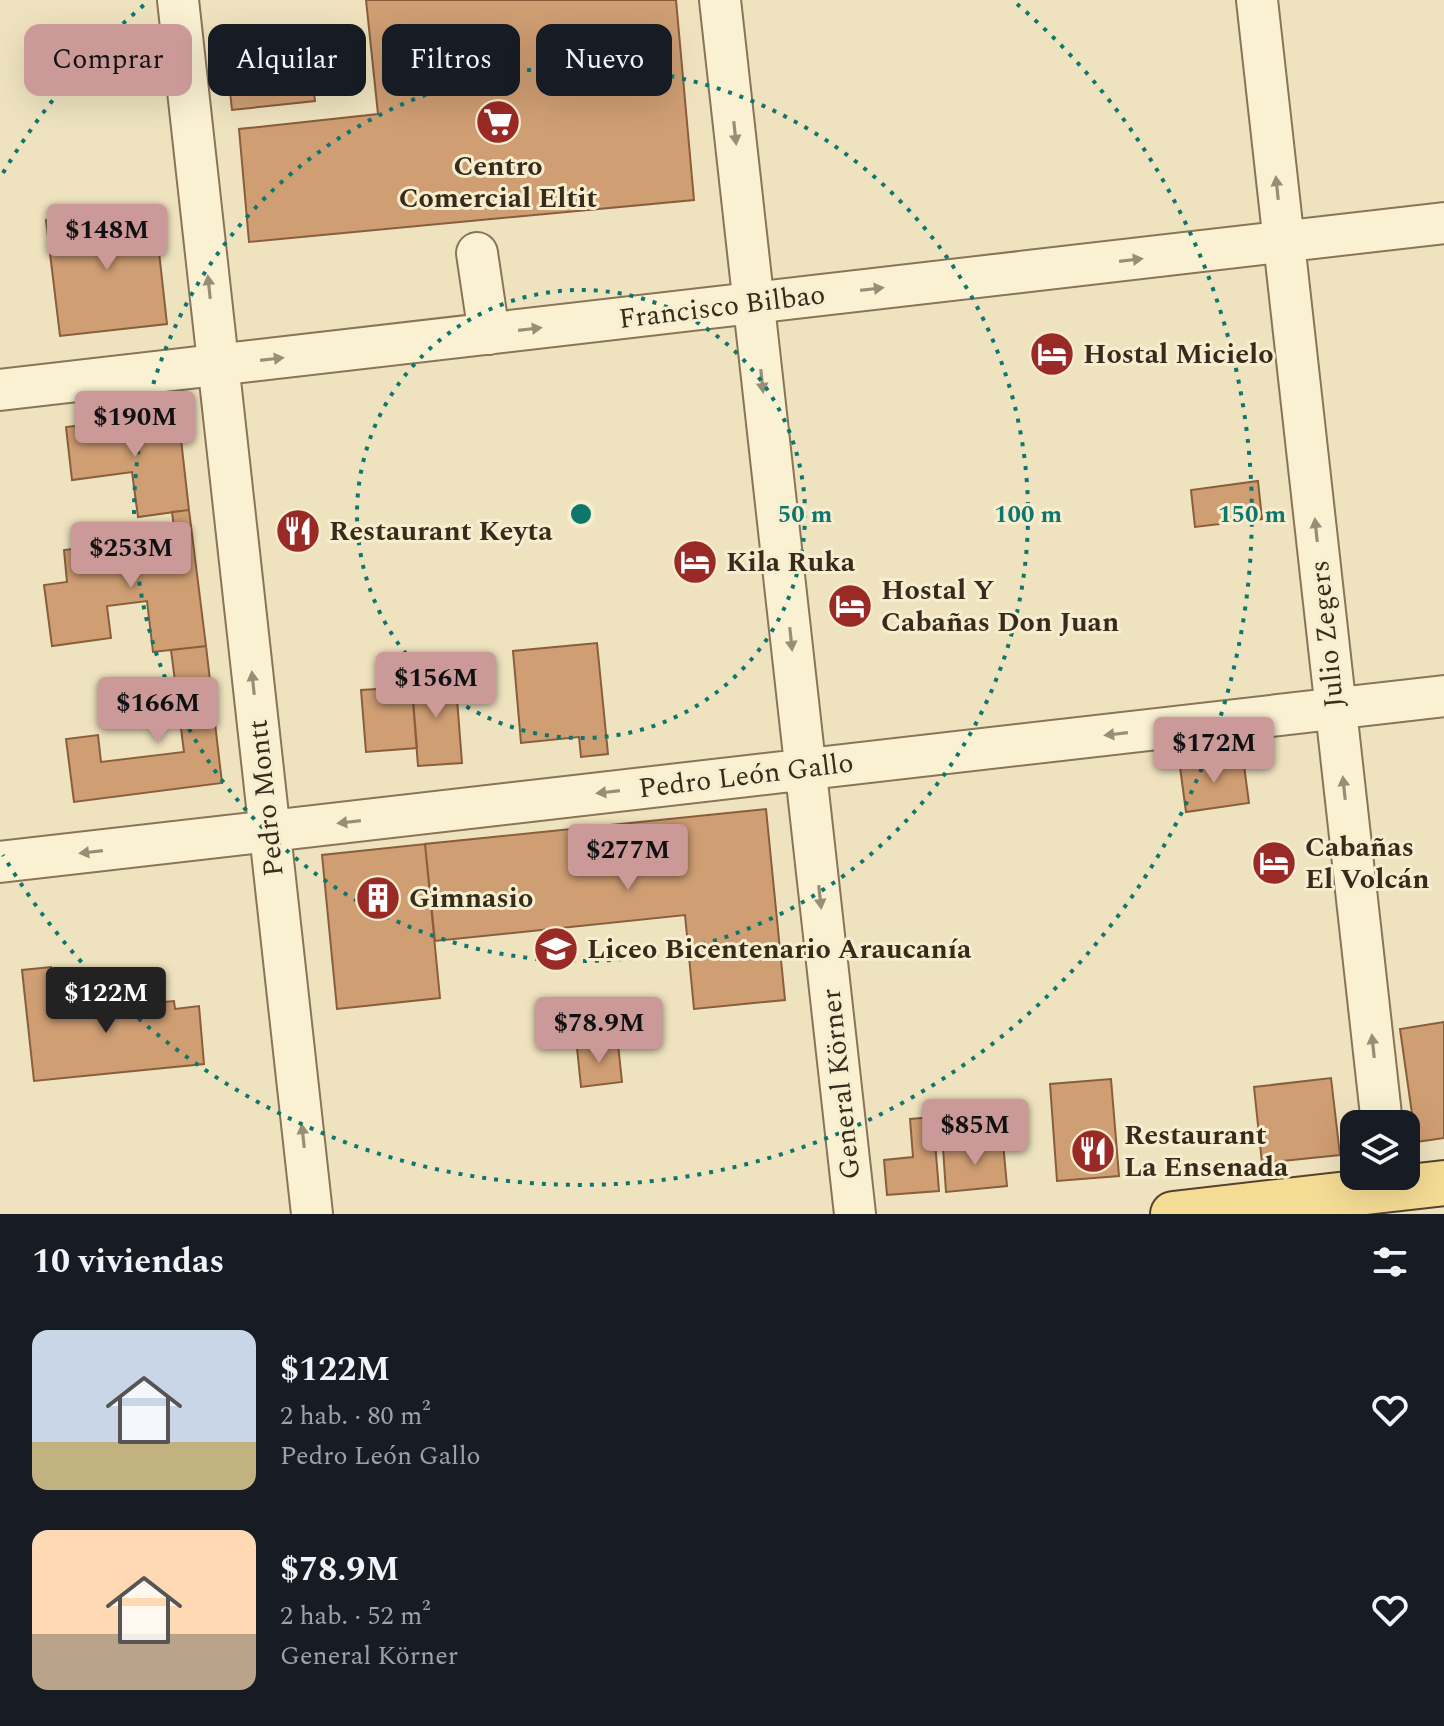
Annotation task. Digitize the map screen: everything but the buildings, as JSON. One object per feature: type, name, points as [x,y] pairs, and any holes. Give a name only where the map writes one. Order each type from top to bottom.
[{"type":"main road","points":[[1173,1214],[1389,1193],[1444,1183]]},
{"type":"street","name":"Pedro Montt","points":[[178,0],[312,1214]]},
{"type":"street","name":"General Körner","points":[[720,0],[855,1214]]},
{"type":"street","name":"Julio Zegers","points":[[1257,0],[1380,1110]]},
{"type":"street","name":"Francisco Bilbao","points":[[0,390],[1444,223]]},
{"type":"street","points":[[477,253],[489,334]]},
{"type":"street","name":"Pedro León Gallo","points":[[0,862],[1444,696]]},
{"type":"place","name":"Centro Comercial Eltit","points":[[498,122]]},
{"type":"place","name":"Hostal Micielo","points":[[1052,354]]},
{"type":"place","name":"Restaurant Keyta","points":[[298,531]]},
{"type":"place","name":"Kila Ruka","points":[[695,562]]},
{"type":"place","name":"Hostal Y Cabañas Don Juan","points":[[850,606]]},
{"type":"place","name":"Cabañas El Volcán","points":[[1274,863]]},
{"type":"place","name":"Gimnasio","points":[[378,898]]},
{"type":"place","name":"Liceo Bicentenario Araucanía","points":[[556,949]]},
{"type":"place","name":"Restaurant La Ensenada","points":[[1093,1151]]}]
